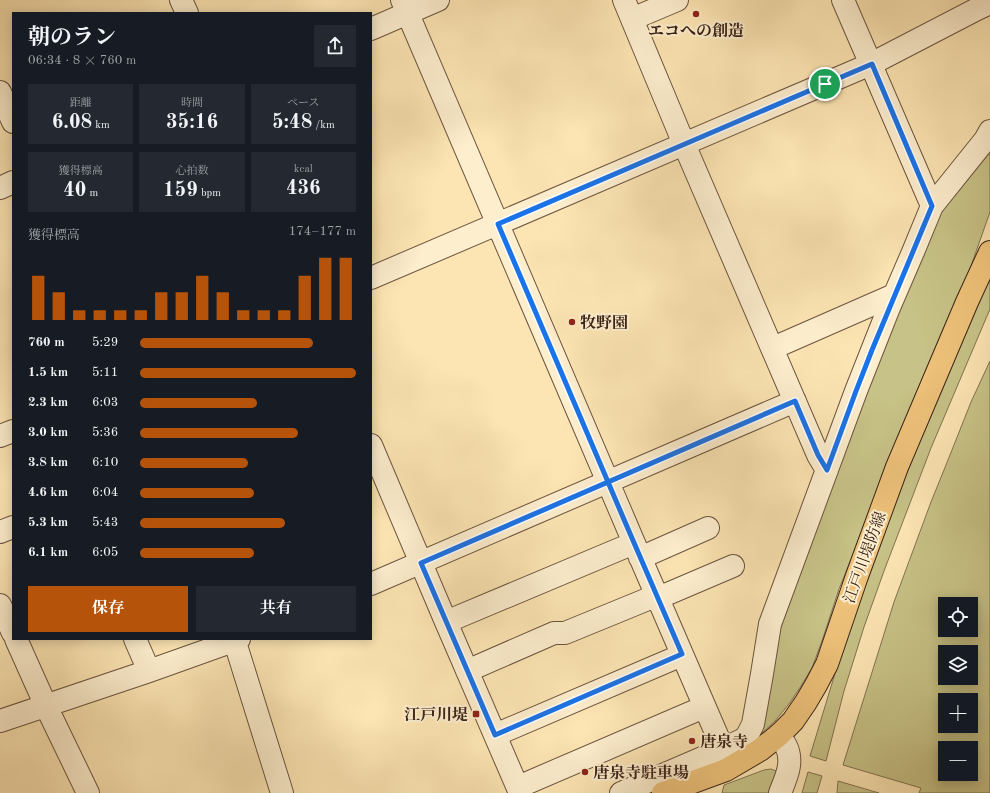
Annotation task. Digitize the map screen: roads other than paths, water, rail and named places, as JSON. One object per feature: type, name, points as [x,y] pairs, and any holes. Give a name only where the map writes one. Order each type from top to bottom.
[{"type":"main road","name":"江戸川堤防線","points":[[663,793],[726,770],[760,750],[779,735],[793,720],[806,702],[827,664],[897,467],[967,302],[990,252]]},
{"type":"street","points":[[182,0],[187,12]]},
{"type":"street","points":[[372,28],[405,6],[438,0]]},
{"type":"street","points":[[677,0],[628,10],[818,455],[827,470]]},
{"type":"street","points":[[843,0],[872,64],[932,206]]},
{"type":"street","points":[[372,278],[872,64],[990,3]]},
{"type":"street","points":[[405,6],[704,708],[723,749]]},
{"type":"street","points":[[0,92],[12,120]]},
{"type":"street","points":[[621,793],[723,749],[747,736],[752,724],[770,624],[856,391],[894,295],[932,206],[985,140],[990,131]]},
{"type":"street","points":[[0,188],[12,182]]},
{"type":"street","points":[[772,348],[894,295]]},
{"type":"street","points":[[372,584],[795,401]]},
{"type":"street","points":[[0,436],[12,431]]},
{"type":"street","points":[[372,447],[519,790],[704,708]]},
{"type":"street","points":[[0,532],[12,527]]},
{"type":"street","points":[[446,622],[637,550],[708,528]]},
{"type":"street","points":[[467,671],[554,633],[565,633],[648,599],[665,595],[733,566]]},
{"type":"street","points":[[0,605],[12,631]]},
{"type":"street","points":[[16,640],[88,793]]},
{"type":"street","points":[[136,640],[149,672]]},
{"type":"street","points":[[0,721],[149,672],[236,640],[282,793]]},
{"type":"street","points":[[495,735],[682,654]]},
{"type":"street","points":[[779,735],[786,747],[790,760],[780,793]]},
{"type":"place","name":"エコへの創造","points":[[696,14]]},
{"type":"place","name":"牧野園","points":[[572,322]]},
{"type":"place","name":"江戸川堤","points":[[476,714]]},
{"type":"place","name":"唐泉寺","points":[[692,741]]},
{"type":"place","name":"唐泉寺駐車場","points":[[585,772]]}]
